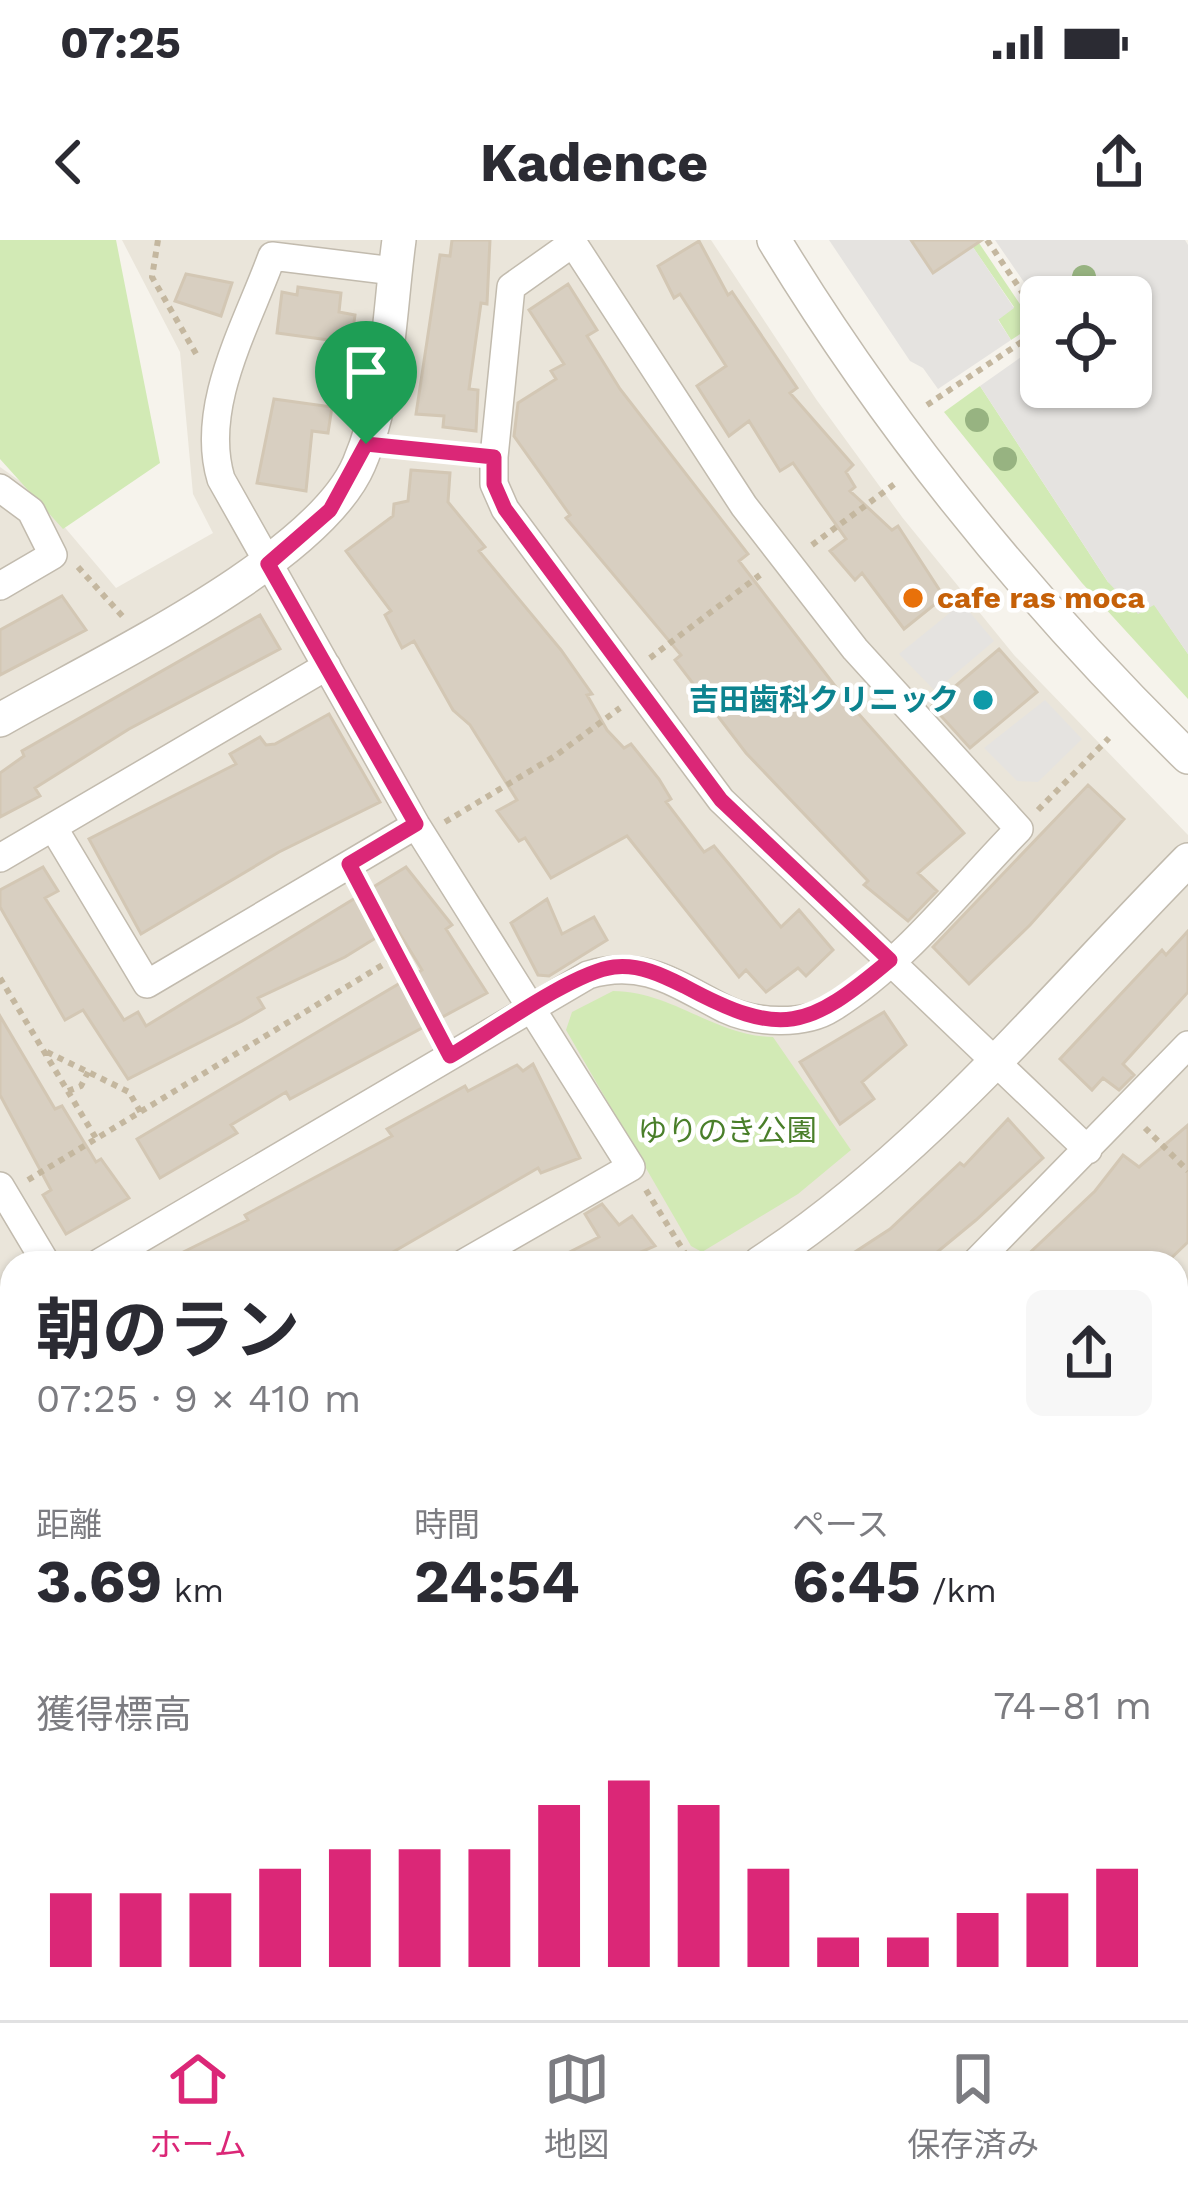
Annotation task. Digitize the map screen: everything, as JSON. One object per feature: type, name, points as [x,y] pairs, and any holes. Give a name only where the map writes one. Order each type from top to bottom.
[{"type":"street","points":[[774,240],[872,386],[1015,573],[1188,758]]},
{"type":"street","points":[[119,1251],[532,1007],[614,967],[653,970],[730,1012],[800,1019],[830,1010],[890,960],[1018,830],[855,649],[744,506],[572,242],[511,287],[494,457],[494,484],[505,509],[721,800],[890,960],[991,1060],[1088,1150]]},
{"type":"street","points":[[0,720],[268,564],[330,510],[366,444],[383,373],[397,256],[272,256],[213,419],[213,452],[221,479],[268,564],[416,824],[631,1167],[485,1251]]},
{"type":"street","points":[[0,488],[32,512],[53,555],[0,586]]},
{"type":"street","points":[[0,858],[327,666]]},
{"type":"street","points":[[53,827],[147,984],[416,824]]},
{"type":"street","points":[[779,1251],[811,1230],[914,1144],[1188,860]]},
{"type":"street","points":[[987,1251],[1188,1045]]},
{"type":"street","points":[[2,1190],[39,1251]]},
{"type":"path","points":[[158,240],[152,277],[194,357],[231,369]]},
{"type":"path","points":[[987,240],[1020,289]]},
{"type":"path","points":[[927,405],[1020,343]]},
{"type":"path","points":[[366,444],[494,457]]},
{"type":"path","points":[[53,555],[81,568],[125,620]]},
{"type":"path","points":[[1018,830],[1109,738]]},
{"type":"path","points":[[349,864],[450,1056]]},
{"type":"path","points":[[2,1190],[97,1140],[399,955]]},
{"type":"path","points":[[0,978],[97,1140]]},
{"type":"path","points":[[44,1051],[129,1092],[141,1113]]},
{"type":"path","points":[[68,1091],[81,1086],[88,1072]]},
{"type":"path","points":[[1126,1109],[1188,1171]]},
{"type":"path","points":[[631,1167],[684,1251]]},
{"type":"shaded area","points":[[122,240],[711,240],[816,399],[902,517],[1014,655],[1188,835],[1188,1251],[0,1251],[0,467],[34,491],[116,588],[213,533],[193,494],[180,352]]},
{"type":"shaded area","points":[[829,240],[911,240],[933,273],[973,247],[1014,308],[998,320],[1011,340],[938,389],[923,368],[910,361]]},
{"type":"shaded area","points":[[995,240],[1185,240],[1188,245],[1188,654],[1154,605],[1138,614],[1108,582],[980,386],[1020,358],[1020,408],[1152,408],[1152,276],[1020,276]]},
{"type":"shaded area","points":[[962,603],[994,641],[935,691],[899,654]]},
{"type":"shaded area","points":[[1045,700],[1082,739],[1038,782],[1017,781],[984,748]]},
{"type":"green space","points":[[0,240],[116,240],[160,463],[63,529],[0,459]]},
{"type":"green space","points":[[968,240],[977,240],[1020,304],[1020,334],[1011,340],[998,319],[1014,307]]},
{"type":"green space","points":[[980,386],[1108,582],[1154,604],[1188,654],[1188,699],[1082,583],[944,412]]},
{"type":"green space","name":"ゆりのき公園","points":[[613,991],[634,993],[731,1029],[773,1037],[851,1150],[798,1194],[700,1251],[691,1246],[566,1030],[572,1012]]},
{"type":"building","points":[[452,240],[490,240],[487,304],[481,303],[469,389],[478,390],[476,431],[443,427],[444,416],[416,414],[440,255],[450,256]]},
{"type":"building","points":[[911,240],[982,240],[933,273]]},
{"type":"building","points":[[699,241],[728,295],[732,292],[797,388],[790,393],[853,465],[846,472],[855,487],[850,491],[892,530],[898,526],[944,597],[904,629],[862,573],[855,580],[830,551],[846,539],[793,463],[780,471],[749,421],[729,436],[697,386],[726,366],[680,294],[674,298],[658,266]]},
{"type":"building","points":[[186,274],[232,283],[221,316],[175,301]]},
{"type":"building","points":[[568,284],[597,330],[587,336],[620,389],[748,554],[739,561],[842,695],[964,833],[918,873],[937,891],[908,921],[864,885],[868,881],[746,753],[675,660],[681,655],[566,518],[570,515],[514,436],[518,403],[556,379],[551,371],[564,364],[529,310]]},
{"type":"building","points":[[298,287],[341,293],[339,312],[355,315],[351,343],[277,333],[282,292],[297,295]]},
{"type":"building","points":[[274,399],[332,407],[328,433],[312,431],[306,491],[257,483]]},
{"type":"building","points":[[411,470],[450,473],[448,502],[485,547],[479,551],[561,650],[592,694],[587,695],[607,730],[624,748],[631,744],[659,779],[671,799],[666,802],[704,852],[714,846],[781,927],[799,910],[833,950],[806,976],[798,968],[766,992],[746,970],[739,977],[627,836],[551,878],[525,838],[519,841],[497,811],[517,800],[470,725],[453,710],[414,641],[402,648],[385,615],[391,611],[346,551],[393,516],[394,504],[408,501]]},
{"type":"building","points":[[62,596],[86,630],[0,675],[0,630]]},
{"type":"building","points":[[260,615],[280,649],[129,729],[35,788],[40,796],[0,817],[0,773],[24,756],[22,751]]},
{"type":"building","name":"吉田歯科クリニック","points":[[999,649],[1037,692],[970,748],[932,706]]},
{"type":"building","points":[[329,714],[380,802],[279,852],[141,934],[89,839],[236,764],[230,754],[260,737],[266,745],[275,744]]},
{"type":"building","points":[[1088,785],[1124,819],[1030,925],[969,984],[933,947]]},
{"type":"building","points":[[43,867],[58,891],[45,898],[124,1020],[138,1012],[146,1026],[406,867],[452,925],[446,929],[487,993],[290,1099],[286,1092],[231,1125],[237,1133],[160,1178],[137,1139],[422,970],[395,926],[345,957],[258,998],[264,1008],[242,1021],[128,1079],[83,1010],[65,1020],[0,907],[0,890]]},
{"type":"building","points":[[547,899],[562,934],[594,917],[607,940],[549,976],[538,975],[511,923]]},
{"type":"building","points":[[1188,931],[1188,992],[1123,1064],[1134,1075],[1119,1090],[1103,1078],[1092,1090],[1060,1059],[1162,950],[1166,955]]},
{"type":"building","points":[[884,1012],[906,1045],[862,1082],[874,1099],[840,1124],[800,1062]]},
{"type":"building","points":[[0,1016],[55,1109],[62,1106],[96,1162],[101,1159],[129,1198],[66,1234],[43,1195],[51,1190],[0,1095]]},
{"type":"building","points":[[533,1064],[580,1158],[541,1173],[538,1168],[395,1251],[185,1251],[392,1136],[387,1129],[465,1086],[468,1091],[517,1065],[523,1071]]},
{"type":"building","points":[[1008,1119],[1043,1158],[939,1251],[856,1251],[890,1229],[960,1163],[964,1166]]},
{"type":"building","points":[[1188,1125],[1188,1242],[1179,1251],[1032,1251],[1095,1191],[1123,1155],[1139,1167]]},
{"type":"building","points":[[602,1204],[619,1225],[632,1216],[655,1246],[644,1251],[572,1251],[599,1237],[585,1214]]},
{"type":"place","name":"cafe ras moca","points":[[913,598]]},
{"type":"place","name":"吉田歯科クリニック","points":[[983,700]]},
{"type":"route","points":[[366,444],[494,457],[494,484],[505,509],[721,800],[890,960],[830,1010],[800,1019],[761,1019],[730,1012],[653,970],[614,967],[589,975],[450,1056],[349,864],[416,824],[268,564],[330,510],[366,444]]}]
